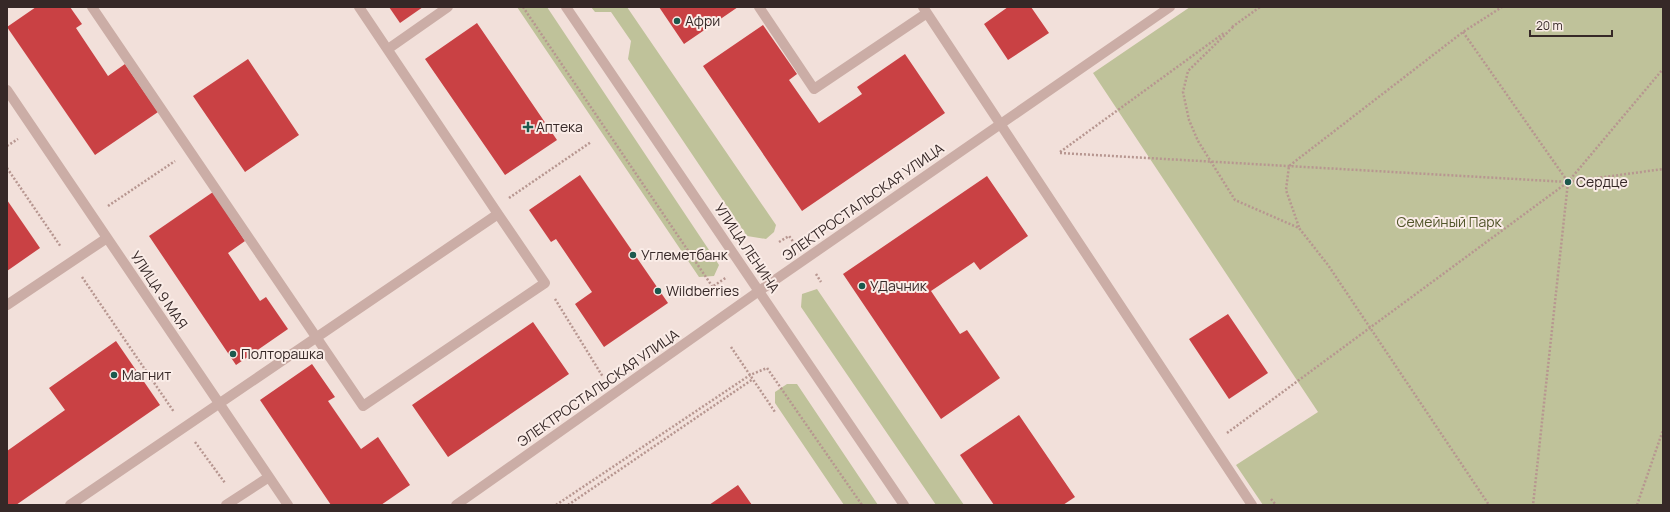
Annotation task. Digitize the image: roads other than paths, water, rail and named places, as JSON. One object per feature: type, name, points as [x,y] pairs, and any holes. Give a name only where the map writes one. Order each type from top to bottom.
[{"type":"street","points":[[92,7],[363,406],[545,283],[359,7]]},
{"type":"street","points":[[388,49],[448,7]]},
{"type":"street","name":"УЛИЦА ЛЕНИНА","points":[[566,7],[904,505]]},
{"type":"street","points":[[759,7],[814,89],[925,10],[1252,505]]},
{"type":"street","name":"ЭЛЕКТРОСТАЛЬСКАЯ УЛИЦА","points":[[456,505],[759,291],[1170,7]]},
{"type":"street","name":"УЛИЦА 9 МАЯ","points":[[7,90],[288,505]]},
{"type":"street","points":[[70,505],[316,337],[496,211]]},
{"type":"street","points":[[7,305],[107,238]]},
{"type":"street","points":[[226,505],[269,477]]},
{"type":"place","name":"Афри","points":[[677,21]]},
{"type":"place","name":"Аптека","points":[[528,127]]},
{"type":"place","name":"Сердце","points":[[1568,182]]},
{"type":"place","name":"Углеметбанк","points":[[633,255]]},
{"type":"place","name":"УДачник","points":[[862,286]]},
{"type":"place","name":"Wildberries","points":[[658,291]]},
{"type":"place","name":"Полторашка","points":[[233,354]]},
{"type":"place","name":"Магнит","points":[[114,375]]},
{"type":"park label","name":"Семейный Парк","points":[[1449,222]]}]
